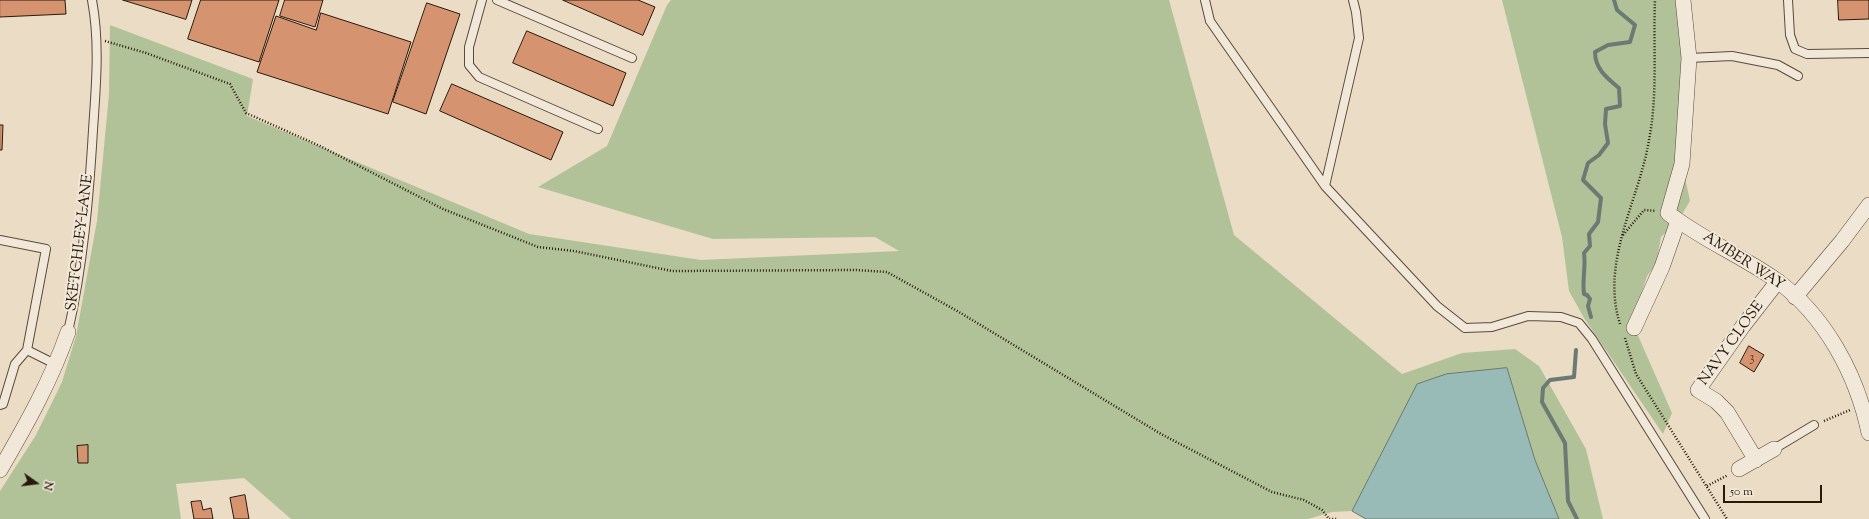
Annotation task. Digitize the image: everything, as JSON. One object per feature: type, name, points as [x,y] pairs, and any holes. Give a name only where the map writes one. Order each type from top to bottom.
[{"type":"street","points":[[1634,328],[1662,267],[1673,217],[1682,164],[1689,58],[1683,0]]},
{"type":"street","points":[[1795,297],[1842,241],[1869,204]]},
{"type":"street","name":"AMBER WAY","points":[[1673,217],[1778,281],[1811,311],[1840,352],[1863,405],[1869,433]]},
{"type":"street","name":"NAVY CLOSE","points":[[1756,460],[1727,412],[1716,401],[1698,390],[1742,326],[1778,281]]},
{"type":"street","name":"SKETCHLEY LANE","points":[[0,470],[29,420],[57,365],[68,332]]},
{"type":"street","points":[[1739,469],[1774,449]]},
{"type":"lane","name":"SKETCHLEY LANE","points":[[68,332],[79,276],[90,179],[97,39],[92,0]]},
{"type":"lane","points":[[482,0],[469,47],[469,64],[479,77],[598,129]]},
{"type":"lane","points":[[497,0],[632,58]]},
{"type":"lane","points":[[1205,0],[1210,21],[1324,186],[1437,306],[1464,328],[1492,326],[1528,316],[1561,317],[1579,323],[1592,339],[1705,519]]},
{"type":"lane","points":[[1324,186],[1359,38],[1353,0]]},
{"type":"lane","points":[[1788,0],[1790,35],[1795,49],[1807,54],[1869,53]]},
{"type":"lane","points":[[1689,58],[1732,56],[1778,65],[1798,76]]},
{"type":"lane","points":[[0,240],[46,249],[27,350],[15,364],[3,404],[0,405]]},
{"type":"lane","points":[[27,350],[57,365]]},
{"type":"lane","points":[[1774,449],[1814,425]]},
{"type":"path","points":[[97,39],[146,52],[230,84],[246,113],[320,146],[443,209],[538,247],[574,251],[672,271],[856,270],[887,272],[959,312],[1161,434],[1272,492],[1304,500],[1322,510],[1329,519],[1338,519]]},
{"type":"path","points":[[1621,237],[1644,210],[1673,217]]},
{"type":"path","points":[[1814,425],[1863,405]]},
{"type":"path","points":[[1707,486],[1739,469]]},
{"type":"green space","points":[[671,0],[1169,0],[1234,235],[1402,374],[1462,353],[1515,349],[1539,366],[1586,449],[1603,519],[1366,519],[1352,511],[1332,512],[1308,519],[291,519],[244,478],[176,484],[181,519],[0,519],[0,491],[36,435],[62,382],[76,336],[97,221],[109,94],[110,25],[253,79],[247,116],[529,234],[701,260],[899,251],[875,237],[713,239],[538,187],[607,146],[667,5]]},
{"type":"green space","points":[[1502,0],[1683,0],[1682,164],[1690,201],[1678,221],[1661,237],[1656,265],[1647,276],[1632,322],[1672,413],[1663,434],[1584,318],[1569,291],[1562,237]]},
{"type":"water","points":[[1507,368],[1535,460],[1559,519],[1366,519],[1352,511],[1417,384],[1446,374]]},
{"type":"building","points":[[0,0],[65,0],[66,14],[0,17]]},
{"type":"building","points":[[123,0],[192,0],[186,19]]},
{"type":"building","points":[[201,0],[279,0],[259,62],[188,39]]},
{"type":"building","points":[[285,0],[323,0],[315,27],[280,16]]},
{"type":"building","points":[[563,0],[638,0],[655,7],[643,35]]},
{"type":"building","points":[[1838,0],[1869,0],[1869,19],[1839,20]]},
{"type":"building","points":[[427,3],[460,14],[426,114],[393,102]]},
{"type":"building","points":[[321,13],[411,42],[388,114],[257,72],[276,16],[316,30]]},
{"type":"building","points":[[527,31],[626,73],[613,106],[513,63]]},
{"type":"building","points":[[452,84],[563,132],[551,160],[440,111]]},
{"type":"building","points":[[0,125],[3,125],[2,150],[0,150]]},
{"type":"building","points":[[1749,346],[1764,355],[1754,372],[1740,363]]},
{"type":"building","points":[[88,445],[88,463],[78,463],[77,446]]},
{"type":"building","points":[[245,495],[249,519],[234,519],[230,498]]},
{"type":"building","points":[[201,501],[203,510],[211,508],[213,519],[194,519],[191,502]]},
{"type":"waterway","points":[[1591,317],[1588,306],[1590,299],[1584,294],[1584,253],[1590,246],[1589,234],[1598,222],[1601,198],[1583,180],[1588,163],[1599,155],[1608,143],[1605,124],[1606,109],[1620,106],[1619,88],[1602,73],[1597,63],[1595,52],[1608,45],[1630,42],[1635,25],[1617,10],[1614,0]]},
{"type":"waterway","points":[[1576,350],[1574,377],[1550,380],[1543,388],[1542,402],[1565,443],[1568,501],[1577,519]]}]
